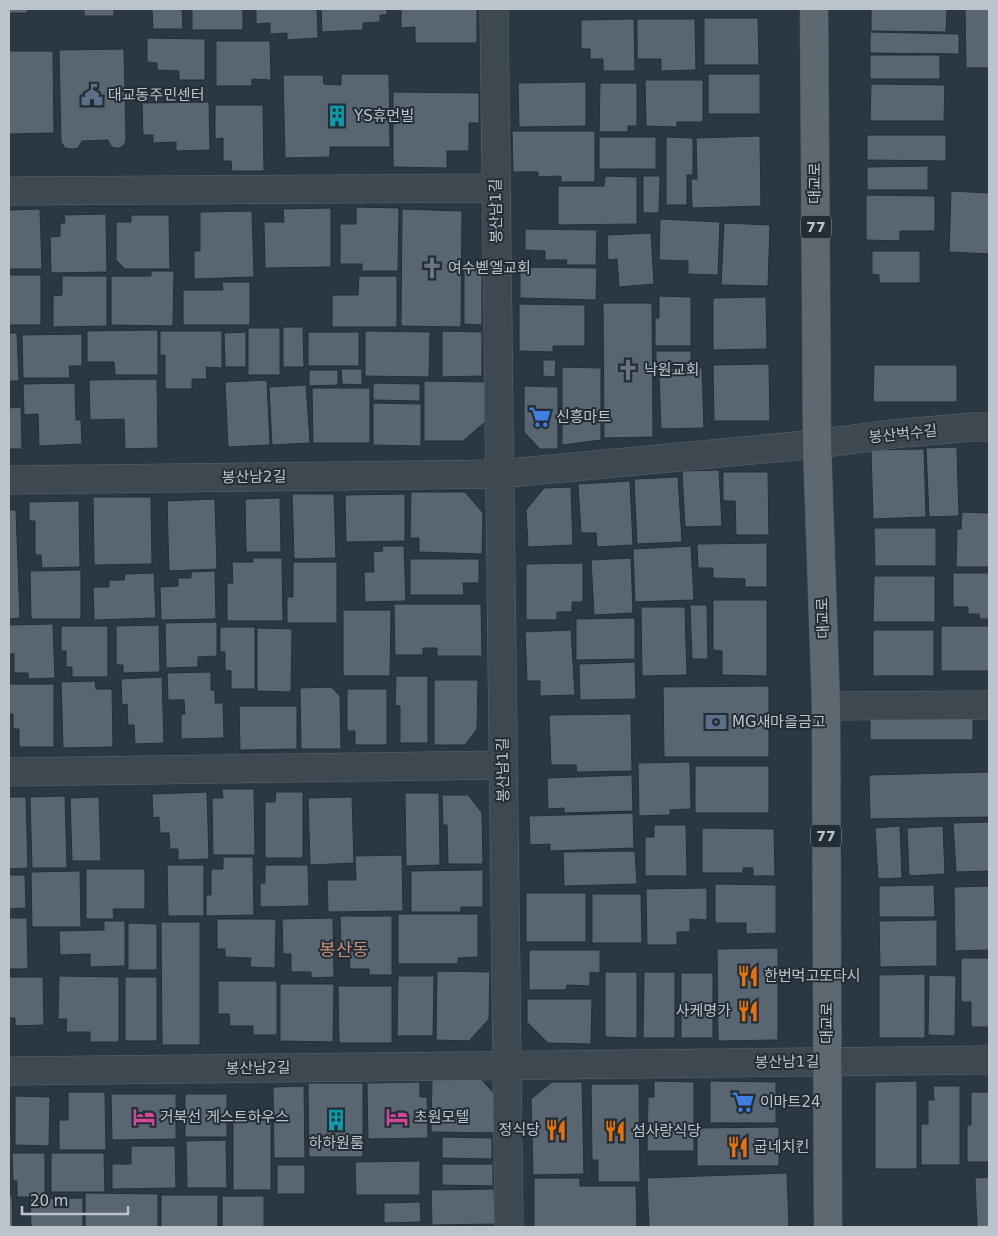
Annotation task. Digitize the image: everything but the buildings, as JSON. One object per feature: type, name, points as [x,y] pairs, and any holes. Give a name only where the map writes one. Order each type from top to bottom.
[{"type":"main road","name":"대교로","points":[[814,9],[817,444],[826,706],[828,1227]]},
{"type":"street","name":"봉산남1길","points":[[494,9],[509,1227]]},
{"type":"street","points":[[9,191],[496,188]]},
{"type":"street","name":"봉산벅수길","points":[[817,444],[893,434],[989,427]]},
{"type":"street","points":[[500,474],[817,444]]},
{"type":"street","name":"봉산남2길","points":[[9,480],[500,474]]},
{"type":"street","points":[[826,706],[989,705]]},
{"type":"street","points":[[9,772],[503,765]]},
{"type":"street","name":"봉산남1길","points":[[507,1065],[989,1060]]},
{"type":"street","name":"봉산남2길","points":[[9,1071],[507,1065]]},
{"type":"place","name":"대교동주민센터","points":[[92,95]]},
{"type":"place","name":"YS휴먼빌","points":[[337,116]]},
{"type":"place","name":"여수벧엘교회","points":[[432,268]]},
{"type":"place","name":"낙원교회","points":[[628,370]]},
{"type":"place","name":"신흥마트","points":[[540,417]]},
{"type":"place","name":"MG새마을금고","points":[[716,722]]},
{"type":"place","name":"한번먹고또다시","points":[[748,976]]},
{"type":"place","name":"사케명가","points":[[748,1011]]},
{"type":"place","name":"이마트24","points":[[743,1102]]},
{"type":"place","name":"거북선 게스트하우스","points":[[144,1117]]},
{"type":"place","name":"초원모텔","points":[[397,1117]]},
{"type":"place","name":"하하원룸","points":[[336,1120]]},
{"type":"place","name":"정식당","points":[[556,1130]]},
{"type":"place","name":"섬사랑식당","points":[[615,1131]]},
{"type":"place","name":"굽네치킨","points":[[738,1147]]},
{"type":"district","name":"봉산동","points":[[344,950]]}]
